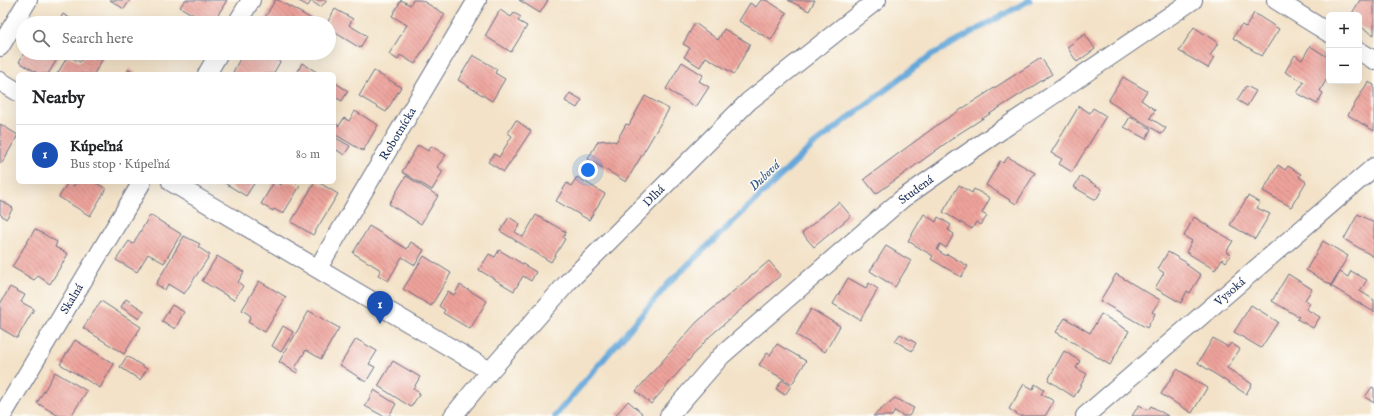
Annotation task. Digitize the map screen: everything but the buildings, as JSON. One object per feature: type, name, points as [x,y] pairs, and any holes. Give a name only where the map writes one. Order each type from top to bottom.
[{"type":"street","points":[[18,16],[28,0]]},
{"type":"street","points":[[241,16],[251,0]]},
{"type":"street","name":"Robotnícka","points":[[318,268],[477,0]]},
{"type":"street","name":"Dlhá","points":[[454,416],[490,371],[568,282],[749,102],[877,0]]},
{"type":"street","name":"Studená","points":[[669,416],[721,356],[902,199],[1193,0]]},
{"type":"street","points":[[1276,0],[1326,31]]},
{"type":"street","points":[[0,47],[16,20]]},
{"type":"street","points":[[1362,53],[1374,60]]},
{"type":"street","points":[[208,72],[215,60]]},
{"type":"street","points":[[0,81],[16,91]]},
{"type":"street","name":"Vysoká","points":[[1085,416],[1374,168]]},
{"type":"street","name":"Skalná","points":[[2,416],[141,184]]},
{"type":"street","points":[[174,184],[490,371]]},
{"type":"waterway","name":"Dubová","points":[[555,416],[669,283],[813,145],[930,56],[1030,0]]},
{"type":"place","name":"Kúpeľná","points":[[380,324]]}]
